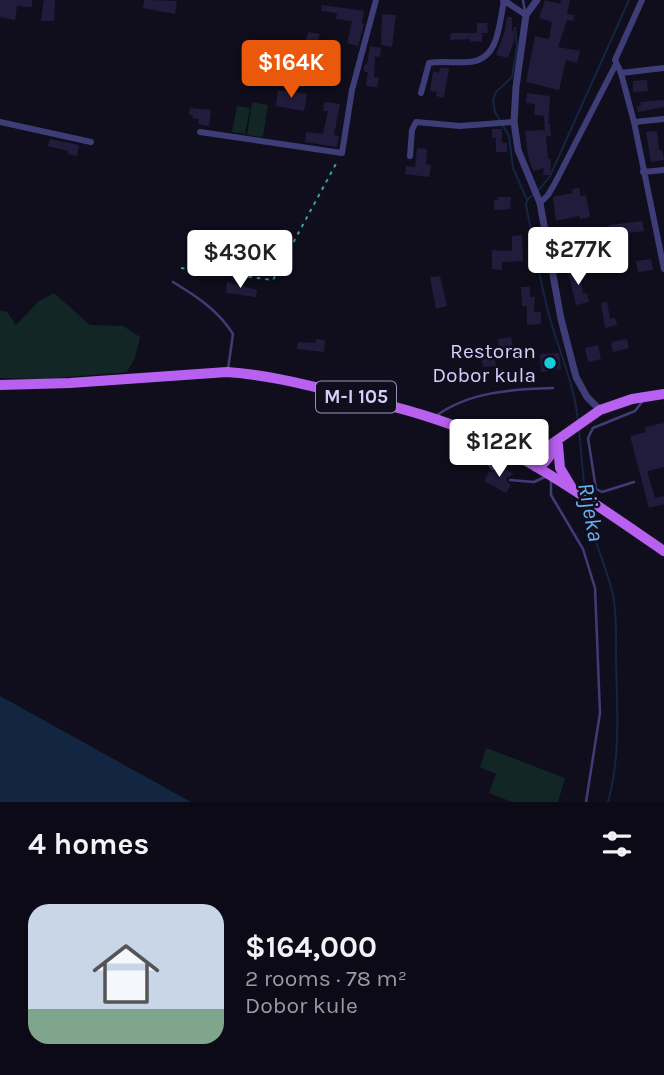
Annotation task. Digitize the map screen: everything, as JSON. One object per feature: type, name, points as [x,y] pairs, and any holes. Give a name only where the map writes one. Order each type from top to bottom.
[{"type":"main road","name":"M-I 105","points":[[0,385],[227,372],[251,374],[309,385],[433,418],[460,427],[528,461]]},
{"type":"main road","points":[[528,461],[535,462],[541,452],[600,410],[618,402],[664,394]]},
{"type":"main road","points":[[528,461],[545,462],[562,439]]},
{"type":"main road","points":[[562,439],[560,468],[577,492]]},
{"type":"main road","points":[[528,461],[664,551]]},
{"type":"street","points":[[200,132],[342,153],[352,90],[376,0]]},
{"type":"street","points":[[421,93],[429,63],[471,62],[487,57],[494,47],[504,0],[526,15]]},
{"type":"street","points":[[537,0],[526,15],[510,123],[530,184],[539,201],[561,319],[576,377],[587,397],[600,410]]},
{"type":"street","points":[[539,201],[548,195],[555,183],[616,64],[642,0]]},
{"type":"street","points":[[616,64],[621,73],[634,122],[643,172],[662,243],[664,269]]},
{"type":"street","points":[[621,73],[664,68]]},
{"type":"street","points":[[634,122],[664,119]]},
{"type":"street","points":[[0,122],[91,142]]},
{"type":"street","points":[[410,156],[412,130],[416,122],[460,126],[510,123]]},
{"type":"street","points":[[643,172],[664,170]]},
{"type":"lane","points":[[523,0],[526,15]]},
{"type":"lane","points":[[173,282],[203,300],[233,334],[227,372]]},
{"type":"lane","points":[[433,418],[449,406],[479,397],[518,389],[553,387]]},
{"type":"lane","points":[[634,482],[602,492],[596,489],[588,438],[593,428],[635,411],[644,397]]},
{"type":"lane","points":[[486,424],[474,422],[460,427],[473,449],[493,469]]},
{"type":"lane","points":[[505,433],[528,461]]},
{"type":"lane","points":[[510,480],[534,482],[550,476],[551,495],[583,549],[595,589],[600,713],[586,802]]},
{"type":"path","points":[[181,268],[273,280],[342,153]]},
{"type":"green space","points":[[252,102],[268,105],[263,137],[247,135]]},
{"type":"green space","points":[[237,106],[250,108],[245,134],[232,132]]},
{"type":"green space","points":[[54,293],[90,325],[123,326],[140,337],[135,358],[127,372],[44,379],[0,378],[0,310],[7,312],[16,325],[39,301]]},
{"type":"green space","points":[[486,748],[565,778],[558,802],[512,802],[489,793],[496,774],[480,767]]},
{"type":"water","points":[[0,696],[191,802],[0,802]]},
{"type":"building","points":[[0,0],[32,0],[32,7],[17,6],[15,20],[0,17]]},
{"type":"building","points":[[44,0],[55,0],[54,21],[41,21]]},
{"type":"building","points":[[144,0],[177,1],[175,14],[143,8]]},
{"type":"building","points":[[545,0],[560,4],[561,0],[570,0],[567,14],[574,15],[573,21],[567,20],[558,47],[580,51],[577,63],[566,60],[559,90],[526,82],[535,36],[549,39],[552,22],[539,18]]},
{"type":"building","points":[[322,5],[364,11],[364,24],[358,46],[347,43],[352,21],[336,19],[337,13],[321,11]]},
{"type":"building","points":[[382,14],[396,15],[392,47],[381,45]]},
{"type":"building","points":[[507,17],[512,17],[514,31],[514,41],[508,58],[496,55]]},
{"type":"building","points":[[477,23],[487,23],[488,33],[482,33],[482,42],[470,39],[450,40],[451,33],[477,33]]},
{"type":"building","points":[[308,32],[320,34],[313,57],[288,53],[289,42],[305,44]]},
{"type":"building","points":[[370,46],[381,48],[380,57],[375,56],[374,77],[379,78],[377,87],[366,86],[368,72],[364,72],[364,66],[367,64]]},
{"type":"building","points":[[440,68],[449,68],[444,98],[436,96],[437,92],[430,91],[433,71],[439,73]]},
{"type":"building","points":[[647,80],[648,91],[633,92],[633,81]]},
{"type":"building","points":[[278,90],[307,94],[304,111],[276,106]]},
{"type":"building","points":[[527,93],[550,96],[548,124],[551,136],[546,136],[548,159],[551,159],[550,175],[543,175],[544,168],[533,171],[528,156],[525,131],[545,130],[544,116],[534,115],[535,104],[526,103]]},
{"type":"building","points":[[664,100],[664,107],[638,112],[637,106],[641,106],[640,102]]},
{"type":"building","points":[[324,102],[340,104],[334,135],[339,136],[337,147],[305,142],[306,132],[323,134],[328,111],[323,111]]},
{"type":"building","points":[[190,108],[211,110],[209,126],[198,124],[199,119],[189,115]]},
{"type":"building","points":[[492,129],[502,129],[502,143],[507,143],[507,152],[496,152],[496,138],[492,138]]},
{"type":"building","points":[[657,131],[659,150],[662,150],[664,160],[651,162],[646,132]]},
{"type":"building","points":[[50,139],[79,145],[77,156],[48,146]]},
{"type":"building","points":[[417,148],[427,149],[426,164],[431,165],[429,177],[405,174],[406,166],[415,167]]},
{"type":"building","points":[[579,188],[581,196],[586,195],[590,217],[580,219],[579,216],[556,221],[553,197],[573,193],[572,189]]},
{"type":"building","points":[[498,197],[511,197],[510,209],[494,210],[494,200],[498,200]]},
{"type":"building","points":[[642,221],[644,231],[611,235],[609,225]]},
{"type":"building","points":[[522,235],[523,261],[502,262],[502,270],[492,269],[492,250],[512,251],[512,236]]},
{"type":"building","points":[[606,241],[607,249],[594,250],[596,259],[589,260],[587,244]]},
{"type":"building","points":[[651,259],[653,270],[638,272],[636,261]]},
{"type":"building","points":[[580,269],[583,294],[587,293],[589,302],[576,305],[568,271]]},
{"type":"building","points":[[440,276],[447,306],[436,309],[430,277]]},
{"type":"building","points":[[227,282],[257,290],[256,297],[226,293]]},
{"type":"building","points":[[521,287],[530,287],[530,297],[535,297],[534,312],[541,312],[541,324],[527,325],[527,306],[522,306]]},
{"type":"building","points":[[607,302],[610,319],[615,318],[617,325],[605,328],[601,303]]},
{"type":"building","points":[[511,337],[513,350],[500,353],[498,339]]},
{"type":"building","points":[[316,339],[325,340],[324,352],[297,349],[298,342],[316,343]]},
{"type":"building","points":[[627,339],[629,348],[613,352],[611,342]]},
{"type":"building","points":[[598,345],[601,359],[588,362],[585,348]]},
{"type":"building","points":[[494,353],[496,366],[483,367],[481,354]]},
{"type":"building","points":[[559,353],[561,369],[541,372],[540,354]]},
{"type":"building","points":[[489,418],[508,427],[502,431],[502,439],[483,430],[489,426]]},
{"type":"building","points":[[664,423],[664,467],[647,471],[655,498],[664,496],[664,504],[649,508],[630,436],[646,432],[645,427]]},
{"type":"building","points":[[496,465],[514,474],[506,478],[511,485],[506,493],[484,481],[489,472],[496,471]]},
{"type":"waterway","points":[[509,0],[516,6]]},
{"type":"waterway","name":"Rijeka","points":[[538,191],[550,176],[629,0]]},
{"type":"waterway","points":[[515,28],[517,47],[512,77],[496,92],[493,100],[495,112],[509,136],[513,168],[527,200]]},
{"type":"waterway","name":"Rijeka","points":[[534,194],[527,200],[526,205],[537,264],[551,322],[574,396],[578,421]]},
{"type":"waterway","name":"Rijeka","points":[[579,430],[585,494]]},
{"type":"waterway","name":"Rijeka","points":[[586,503],[610,583],[615,610],[617,731],[615,767],[608,802]]},
{"type":"place","name":"Restoran Dobor kula","points":[[550,363]]}]
